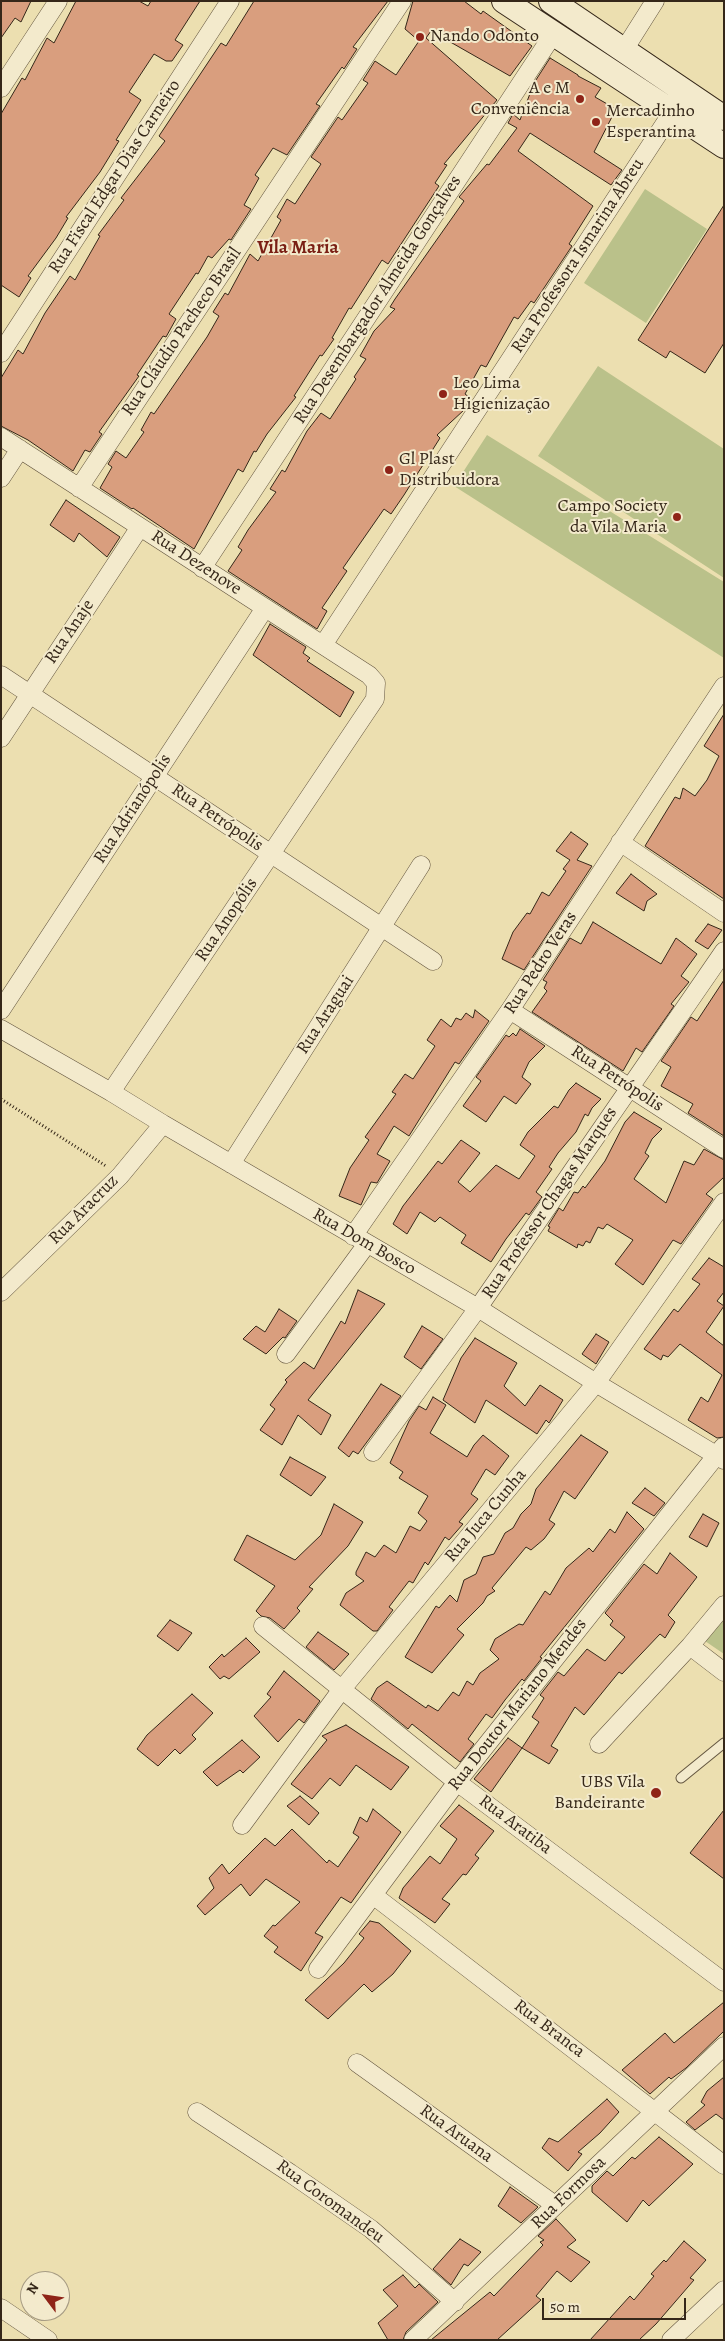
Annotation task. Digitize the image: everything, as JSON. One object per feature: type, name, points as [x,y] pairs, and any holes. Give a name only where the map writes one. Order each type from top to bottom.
[{"type":"main road","points":[[504,1],[724,146]]},
{"type":"main road","points":[[551,1],[724,118]]},
{"type":"street","points":[[1,88],[58,1]]},
{"type":"street","name":"Rua Fiscal Edgar Dias Carneiro","points":[[1,353],[230,1]]},
{"type":"street","name":"Rua Cláudio Pacheco Brasil","points":[[79,488],[402,1]]},
{"type":"street","points":[[624,50],[655,1]]},
{"type":"street","name":"Rua Desembargador Almeida Gonçalves","points":[[202,568],[554,33]]},
{"type":"street","name":"Rua Professora Ismarina Abreu","points":[[323,645],[686,92]]},
{"type":"street","name":"Rua Dezenove","points":[[1,437],[374,680],[376,699]]},
{"type":"street","points":[[1,478],[20,450]]},
{"type":"street","name":"Rua Anaje","points":[[1,738],[140,527]]},
{"type":"street","name":"Rua Adrianópolis","points":[[1,1010],[265,608]]},
{"type":"street","name":"Rua Petrópolis","points":[[1,675],[433,961]]},
{"type":"street","name":"Rua Pedro Veras","points":[[286,1354],[724,686]]},
{"type":"street","name":"Rua Anopólis","points":[[112,1092],[376,699]]},
{"type":"street","points":[[620,842],[724,913]]},
{"type":"street","name":"Rua Araguai","points":[[231,1164],[421,865]]},
{"type":"street","name":"Rua Professor Chagas Marques","points":[[372,1452],[478,1308],[724,951]]},
{"type":"street","name":"Rua Petrópolis","points":[[510,1010],[630,1086],[724,1149]]},
{"type":"street","name":"Rua Dom Bosco","points":[[1,1029],[112,1092],[163,1124],[478,1308],[596,1383],[722,1454]]},
{"type":"street","name":"Rua Aracruz","points":[[1,1292],[120,1176],[163,1124]]},
{"type":"street","name":"Rua Juca Cunha","points":[[242,1825],[342,1689],[596,1383],[724,1202]]},
{"type":"street","name":"Rua Doutor Mariano Mendes","points":[[318,1969],[457,1782],[722,1454]]},
{"type":"street","points":[[599,1744],[690,1646],[724,1605]]},
{"type":"street","name":"Rua Aratiba","points":[[263,1626],[457,1782],[724,1982]]},
{"type":"street","points":[[690,1646],[724,1672]]},
{"type":"street","name":"Rua Branca","points":[[374,1895],[656,2110],[724,2165]]},
{"type":"street","name":"Rua Formosa","points":[[413,2340],[724,2046]]},
{"type":"street","name":"Rua Aruana","points":[[357,2062],[555,2205]]},
{"type":"street","name":"Rua Coromandeu","points":[[197,2112],[290,2173],[370,2229],[455,2302]]},
{"type":"street","points":[[671,2340],[724,2290]]},
{"type":"street","points":[[1,2308],[48,2340]]},
{"type":"lane","points":[[681,1778],[724,1743]]},
{"type":"path","points":[[1,1099],[120,1176]]},
{"type":"green space","points":[[645,189],[707,229],[646,323],[584,283]]},
{"type":"green space","name":"Campo Society da Vila Maria","points":[[598,366],[724,449],[724,578],[538,456]]},
{"type":"green space","points":[[487,435],[724,582],[724,658],[454,486]]},
{"type":"green space","points":[[724,1618],[724,1654],[705,1641]]},
{"type":"building","points":[[1,1],[31,1],[21,22],[15,18],[1,38]]},
{"type":"building","points":[[76,1],[139,1],[148,6],[151,1],[200,1],[175,40],[183,45],[172,61],[166,61],[154,54],[129,92],[141,100],[116,140],[119,141],[100,172],[66,217],[68,218],[56,238],[28,276],[31,278],[19,297],[1,285],[1,114],[22,78],[25,80],[47,38],[54,43]]},
{"type":"building","points":[[254,1],[388,1],[353,47],[357,49],[344,69],[342,67],[316,104],[320,106],[287,155],[273,148],[255,175],[259,178],[244,205],[251,209],[231,240],[229,239],[212,258],[208,256],[198,274],[196,273],[169,314],[176,319],[166,337],[163,336],[137,375],[139,376],[99,432],[102,434],[90,452],[85,450],[73,471],[28,440],[1,426],[1,378],[18,350],[23,354],[45,313],[70,276],[75,280],[100,236],[98,235],[124,200],[121,198],[165,141],[159,136],[221,43],[226,46]]},
{"type":"building","points":[[413,1],[464,1],[481,14],[483,11],[532,46],[510,76],[431,31],[426,38],[497,100],[444,164],[447,165],[435,183],[439,186],[388,264],[382,260],[351,309],[349,308],[332,338],[334,339],[322,356],[320,355],[294,396],[296,397],[267,434],[256,452],[254,451],[243,472],[238,469],[194,549],[100,488],[112,467],[108,464],[116,451],[126,458],[144,432],[141,430],[151,412],[154,414],[207,337],[219,316],[213,312],[225,293],[228,295],[250,254],[258,261],[281,220],[277,217],[287,199],[295,204],[321,164],[311,157],[338,117],[342,120],[368,83],[363,80],[375,61],[396,75],[419,41],[405,29]]},
{"type":"building","points":[[550,58],[601,88],[595,97],[616,109],[594,152],[622,170],[611,185],[530,133],[518,151],[593,206],[569,244],[572,246],[534,303],[531,301],[518,319],[514,317],[486,367],[481,365],[465,394],[469,397],[464,410],[437,435],[440,438],[391,514],[384,509],[343,568],[347,571],[322,608],[327,611],[317,629],[228,571],[242,550],[238,547],[248,530],[276,492],[270,489],[282,470],[285,472],[307,431],[321,413],[330,419],[356,379],[354,377],[366,359],[360,356],[374,331],[395,309],[390,307],[464,201],[459,197],[487,164],[489,165],[517,128],[508,123],[513,114],[520,120],[534,83]]},
{"type":"building","points":[[724,205],[724,343],[705,373],[670,351],[666,358],[638,340]]},
{"type":"building","points":[[66,500],[120,537],[107,557],[79,533],[74,542],[50,525]]},
{"type":"building","points":[[270,624],[306,647],[303,653],[310,658],[307,661],[354,692],[340,717],[253,655]]},
{"type":"building","points":[[724,714],[724,899],[645,846],[675,797],[680,799],[683,788],[695,796],[707,780],[719,756],[704,746]]},
{"type":"building","points":[[571,832],[588,844],[577,860],[592,866],[524,970],[502,959],[513,932],[527,913],[530,914],[542,892],[549,896],[566,871],[563,869],[570,860],[556,851]]},
{"type":"building","points":[[631,874],[657,894],[647,901],[644,911],[616,893]]},
{"type":"building","points":[[593,922],[661,964],[676,938],[697,954],[681,976],[689,982],[671,1004],[674,1006],[642,1052],[636,1048],[623,1071],[532,1012],[547,991],[544,988],[547,982],[543,980],[570,938],[581,944]]},
{"type":"building","points":[[708,924],[722,930],[708,949],[695,941]]},
{"type":"building","points":[[724,980],[724,1136],[688,1113],[693,1104],[661,1086],[671,1067],[661,1061],[691,1017],[697,1021]]},
{"type":"building","points":[[475,1010],[489,1021],[459,1064],[455,1062],[409,1136],[394,1126],[377,1154],[390,1161],[377,1183],[371,1182],[361,1205],[339,1196],[350,1168],[369,1140],[365,1137],[396,1094],[392,1092],[405,1074],[413,1079],[435,1046],[427,1040],[441,1019],[451,1027],[456,1018],[461,1020],[466,1013],[473,1018]]},
{"type":"building","points":[[520,1029],[545,1046],[529,1062],[522,1077],[531,1084],[516,1104],[504,1096],[486,1122],[463,1106],[481,1081],[476,1077],[506,1035],[509,1037],[513,1033],[516,1036]]},
{"type":"building","points":[[576,1083],[601,1099],[592,1108],[588,1116],[585,1114],[576,1132],[549,1167],[552,1169],[536,1192],[542,1197],[529,1215],[526,1213],[491,1262],[461,1243],[466,1235],[440,1217],[435,1222],[420,1212],[407,1234],[393,1224],[403,1206],[438,1161],[442,1164],[461,1140],[480,1153],[458,1182],[470,1192],[496,1165],[519,1179],[535,1156],[520,1145],[528,1132],[554,1106],[558,1108],[569,1090]]},
{"type":"building","points":[[634,1112],[662,1129],[652,1139],[645,1153],[649,1156],[634,1179],[666,1203],[684,1161],[694,1165],[704,1149],[724,1160],[724,1177],[706,1194],[713,1199],[681,1244],[673,1240],[643,1285],[615,1264],[633,1240],[607,1224],[603,1229],[598,1227],[590,1243],[586,1241],[583,1246],[578,1244],[577,1248],[548,1231],[550,1227],[548,1226],[559,1208],[563,1211],[574,1192],[578,1193],[583,1186],[585,1188],[605,1161],[625,1122]]},
{"type":"building","points":[[709,1258],[724,1267],[724,1292],[717,1301],[724,1306],[706,1332],[724,1346],[724,1437],[717,1438],[688,1420],[701,1397],[708,1402],[722,1375],[680,1344],[668,1357],[663,1355],[661,1360],[644,1349],[674,1309],[678,1312],[700,1284],[692,1279]]},
{"type":"building","points":[[358,1290],[385,1304],[308,1400],[331,1415],[321,1435],[298,1415],[282,1445],[260,1430],[275,1409],[270,1405],[287,1382],[285,1380],[304,1362],[314,1369],[341,1321],[345,1324]]},
{"type":"building","points":[[279,1309],[297,1321],[285,1338],[283,1337],[266,1354],[243,1339],[256,1326],[265,1332]]},
{"type":"building","points":[[422,1326],[443,1339],[421,1369],[404,1357]]},
{"type":"building","points":[[596,1334],[609,1342],[596,1364],[582,1354]]},
{"type":"building","points":[[475,1338],[517,1363],[504,1386],[525,1406],[540,1385],[563,1400],[549,1423],[546,1420],[537,1434],[486,1400],[475,1423],[443,1400],[461,1358]]},
{"type":"building","points":[[381,1384],[401,1396],[358,1454],[353,1451],[349,1457],[338,1448]]},
{"type":"building","points":[[433,1397],[446,1405],[430,1433],[467,1457],[483,1435],[509,1456],[495,1475],[486,1469],[471,1494],[478,1499],[459,1522],[463,1524],[449,1540],[445,1537],[428,1565],[425,1562],[413,1583],[409,1581],[389,1607],[393,1610],[377,1631],[373,1631],[340,1605],[346,1593],[364,1581],[356,1575],[356,1572],[366,1552],[375,1557],[384,1545],[396,1553],[410,1526],[420,1531],[427,1521],[418,1513],[428,1496],[399,1478],[403,1472],[390,1463],[409,1421],[419,1406],[426,1410]]},
{"type":"building","points":[[581,1435],[608,1452],[575,1499],[564,1491],[549,1520],[555,1524],[544,1539],[531,1550],[526,1547],[492,1588],[495,1591],[487,1596],[483,1603],[457,1629],[464,1635],[432,1673],[405,1657],[436,1606],[439,1608],[450,1595],[457,1602],[464,1580],[476,1574],[483,1557],[494,1554],[505,1533],[513,1528],[521,1514],[531,1504],[536,1489]]},
{"type":"building","points":[[290,1457],[326,1477],[311,1496],[280,1475]]},
{"type":"building","points":[[645,1488],[665,1503],[654,1516],[632,1503]]},
{"type":"building","points":[[334,1504],[363,1522],[348,1546],[309,1587],[313,1589],[297,1608],[300,1611],[284,1629],[270,1618],[261,1616],[256,1611],[275,1586],[234,1560],[247,1535],[295,1560],[321,1535]]},
{"type":"building","points":[[627,1512],[644,1529],[540,1657],[542,1658],[524,1681],[522,1679],[492,1718],[486,1714],[468,1739],[474,1744],[460,1762],[412,1724],[408,1729],[371,1699],[377,1688],[387,1681],[426,1708],[428,1705],[438,1711],[453,1692],[459,1696],[467,1681],[473,1685],[480,1673],[499,1659],[490,1650],[495,1639],[519,1624],[523,1625],[545,1591],[550,1595],[566,1568],[589,1548],[593,1552],[610,1529],[615,1533]]},
{"type":"building","points":[[703,1514],[719,1523],[707,1547],[689,1537]]},
{"type":"building","points":[[670,1553],[697,1577],[668,1615],[675,1622],[665,1638],[660,1634],[622,1674],[619,1672],[584,1715],[575,1707],[551,1746],[558,1750],[549,1764],[522,1748],[539,1722],[532,1717],[544,1698],[540,1695],[558,1672],[564,1676],[587,1649],[605,1661],[625,1637],[610,1625],[613,1621],[605,1613],[644,1564],[657,1574]]},
{"type":"building","points":[[170,1620],[192,1633],[178,1651],[157,1636]]},
{"type":"building","points":[[318,1632],[349,1654],[334,1670],[306,1647]]},
{"type":"building","points":[[246,1638],[260,1652],[229,1679],[224,1676],[220,1679],[209,1667],[222,1654],[224,1657]]},
{"type":"building","points":[[284,1671],[320,1701],[304,1723],[299,1719],[278,1742],[254,1716],[271,1697],[267,1694]]},
{"type":"building","points":[[192,1694],[213,1713],[192,1735],[196,1739],[180,1754],[175,1749],[158,1766],[137,1749],[147,1735]]},
{"type":"building","points":[[346,1725],[409,1767],[391,1790],[356,1765],[340,1786],[330,1778],[312,1799],[291,1784],[327,1740],[322,1736]]},
{"type":"building","points":[[508,1738],[522,1748],[491,1792],[474,1779]]},
{"type":"building","points":[[242,1740],[260,1757],[243,1773],[240,1770],[217,1786],[203,1772]]},
{"type":"building","points":[[300,1796],[319,1813],[309,1825],[287,1806]]},
{"type":"building","points":[[459,1805],[494,1831],[475,1855],[479,1858],[466,1875],[463,1874],[442,1899],[450,1904],[435,1923],[399,1898],[403,1888],[430,1856],[440,1864],[457,1839],[440,1826]]},
{"type":"building","points":[[373,1809],[401,1832],[351,1903],[341,1897],[315,1933],[323,1937],[301,1971],[274,1952],[278,1947],[264,1936],[273,1925],[275,1926],[300,1902],[266,1879],[250,1896],[241,1884],[205,1915],[197,1906],[214,1888],[209,1878],[222,1864],[229,1874],[265,1838],[275,1846],[292,1829],[327,1863],[329,1860],[338,1867],[359,1837],[353,1833],[360,1817],[367,1822]]},
{"type":"building","points":[[724,1810],[724,1879],[690,1853]]},
{"type":"building","points":[[370,1921],[379,1923],[411,1951],[393,1974],[372,1992],[364,1984],[328,2019],[305,2000],[344,1963],[364,1938],[359,1934]]},
{"type":"building","points":[[724,2002],[724,2031],[686,2068],[671,2079],[669,2077],[650,2094],[622,2070],[665,2033],[674,2043]]},
{"type":"building","points":[[724,2077],[724,2120],[716,2114],[695,2130],[686,2122],[705,2105],[701,2102],[707,2091]]},
{"type":"building","points":[[607,2099],[619,2112],[600,2133],[578,2152],[582,2154],[568,2171],[542,2148],[549,2138],[558,2142]]},
{"type":"building","points":[[659,2137],[693,2164],[649,2206],[643,2200],[627,2222],[592,2192],[592,2186],[607,2171],[613,2176],[632,2157],[635,2159]]},
{"type":"building","points":[[510,2187],[538,2207],[521,2223],[498,2206]]},
{"type":"building","points":[[556,2219],[576,2240],[567,2247],[590,2262],[571,2282],[557,2271],[536,2296],[541,2300],[497,2340],[431,2340],[490,2292],[494,2296],[543,2245],[540,2242],[544,2240],[538,2236]]},
{"type":"building","points":[[460,2239],[481,2252],[468,2266],[464,2264],[451,2285],[433,2269]]},
{"type":"building","points":[[684,2241],[706,2260],[690,2278],[694,2280],[656,2324],[639,2340],[590,2340],[630,2296],[634,2300],[654,2276],[651,2274],[664,2260],[666,2262]]},
{"type":"building","points":[[403,2275],[415,2288],[419,2284],[438,2302],[406,2332],[403,2340],[388,2340],[378,2323],[398,2306],[383,2290]]},
{"type":"place","name":"Nando Odonto","points":[[420,37]]},
{"type":"place","name":"A e M Conveniência","points":[[580,99]]},
{"type":"place","name":"Mercadinho Esperantina","points":[[596,122]]},
{"type":"place","name":"Leo Lima Higienização","points":[[443,394]]},
{"type":"place","name":"Gl Plast Distribuidora","points":[[389,470]]},
{"type":"place","name":"Campo Society da Vila Maria","points":[[677,517]]},
{"type":"place","name":"UBS Vila Bandeirante","points":[[656,1793]]},
{"type":"district","name":"Vila Maria","points":[[298,248]]}]
